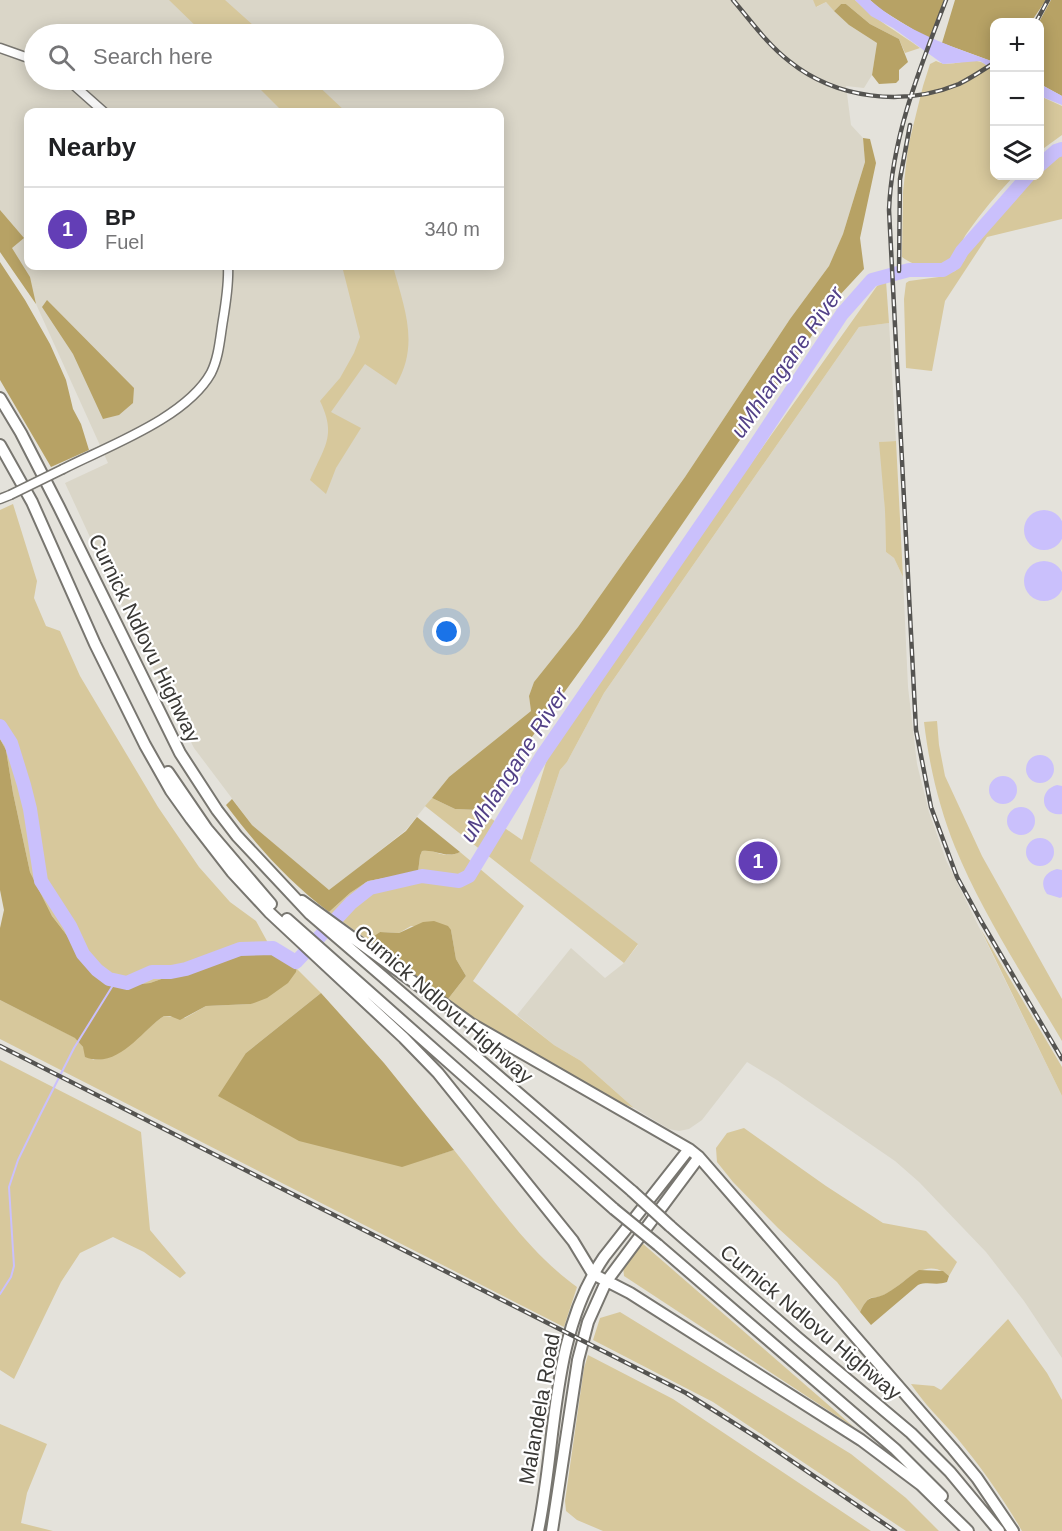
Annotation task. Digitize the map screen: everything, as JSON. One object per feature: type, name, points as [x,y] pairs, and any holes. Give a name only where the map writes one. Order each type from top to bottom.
[{"type":"main road","name":"Curnick Ndlovu Highway","points":[[0,398],[21,433],[59,507],[180,753],[237,836],[290,892],[437,1025],[632,1191],[798,1338],[911,1432],[962,1485],[999,1531]]},
{"type":"main road","name":"Curnick Ndlovu Highway","points":[[0,434],[30,485],[126,693],[167,770],[207,829],[274,912],[614,1209],[895,1449],[939,1494],[969,1531]]},
{"type":"main road","points":[[0,445],[32,502],[120,695],[171,791],[232,872],[274,912]]},
{"type":"main road","points":[[313,912],[470,1023],[689,1149],[699,1157],[953,1449],[977,1478],[1013,1531]]},
{"type":"main road","points":[[313,947],[438,1073],[573,1241],[593,1274],[630,1293],[861,1440],[921,1485],[969,1531]]},
{"type":"main road","name":"Malandela Road","points":[[538,1531],[563,1362],[572,1326],[593,1274],[619,1236],[689,1149]]},
{"type":"main road","name":"Malandela Road","points":[[552,1531],[578,1360],[588,1322],[606,1282],[699,1157]]},
{"type":"street","points":[[0,48],[24,56]]},
{"type":"street","points":[[80,90],[100,108]]},
{"type":"street","points":[[0,499],[166,417],[184,405],[211,373],[218,354],[228,287],[228,270]]},
{"type":"shaded area","points":[[0,0],[813,0],[817,7],[826,2],[849,25],[877,43],[872,75],[864,88],[846,86],[851,125],[863,138],[865,162],[843,234],[829,266],[790,319],[685,477],[578,627],[534,682],[529,696],[531,711],[449,777],[406,830],[329,891],[252,825],[194,748],[126,615],[65,483],[108,463],[36,304],[0,252]]},
{"type":"shaded area","points":[[169,0],[225,0],[252,24],[194,24]]},
{"type":"shaded area","points":[[813,0],[855,0],[920,48],[905,53],[899,39],[870,24],[846,4],[841,4],[834,11],[826,2],[816,7]]},
{"type":"shaded area","points":[[855,0],[870,0],[914,29],[945,44],[990,61],[990,67],[980,61],[943,64],[893,28],[871,16]]},
{"type":"shaded area","points":[[870,0],[944,0],[930,40],[880,9]]},
{"type":"shaded area","points":[[955,0],[1046,0],[1034,18],[990,18],[990,61],[942,43]]},
{"type":"shaded area","points":[[1051,0],[1062,0],[1062,96],[1044,86],[1044,18],[1041,18]]},
{"type":"shaded area","points":[[841,4],[846,4],[870,24],[899,39],[908,62],[899,70],[899,80],[896,83],[879,84],[872,75],[877,43],[849,25],[834,11]]},
{"type":"shaded area","points":[[936,61],[947,64],[975,61],[990,68],[990,180],[1010,180],[972,226],[953,258],[939,265],[926,266],[902,257],[903,192],[908,147],[930,64]]},
{"type":"shaded area","points":[[1044,86],[1062,96],[1062,105],[1044,98]]},
{"type":"shaded area","points":[[261,90],[323,90],[342,108],[279,108]]},
{"type":"shaded area","points":[[1044,98],[1062,106],[1062,135],[1044,148]]},
{"type":"shaded area","points":[[863,138],[870,139],[876,163],[860,238],[864,269],[839,296],[608,632],[479,810],[455,809],[432,798],[449,777],[531,711],[529,696],[534,682],[578,627],[685,477],[790,319],[829,266],[843,234],[865,162]]},
{"type":"shaded area","points":[[1062,152],[1062,219],[987,237],[945,301],[932,371],[906,368],[904,299],[906,283],[939,277],[955,271],[964,261],[974,239],[1002,212],[1028,180],[1044,180],[1044,165]]},
{"type":"shaded area","points":[[0,210],[24,238],[12,248],[30,277],[36,304],[0,252]]},
{"type":"shaded area","points":[[0,262],[50,344],[66,380],[73,409],[81,424],[89,450],[51,467],[0,380]]},
{"type":"shaded area","points":[[343,270],[394,270],[408,326],[407,355],[403,370],[396,385],[365,364],[331,412],[361,428],[336,468],[326,494],[310,480],[327,441],[328,423],[320,401],[340,378],[360,337]]},
{"type":"shaded area","points":[[886,281],[889,323],[859,327],[604,693],[567,762],[560,770],[530,861],[638,944],[624,963],[425,806],[432,798],[455,809],[479,810],[522,840],[548,756],[684,558],[877,286]]},
{"type":"shaded area","points":[[47,300],[134,388],[133,403],[119,415],[103,419],[73,354],[42,307]]},
{"type":"shaded area","points":[[889,323],[896,441],[880,442],[886,552],[894,558],[903,577],[908,687],[917,764],[929,812],[946,860],[1062,1096],[1062,1358],[1024,1301],[986,1252],[919,1182],[895,1161],[777,1080],[747,1062],[702,1120],[689,1129],[679,1131],[669,1129],[634,1108],[581,1061],[554,1045],[517,1015],[571,948],[605,978],[624,963],[638,945],[530,861],[560,770],[567,762],[604,693],[859,327]]},
{"type":"shaded area","points":[[896,441],[903,577],[894,558],[886,552],[879,442]]},
{"type":"shaded area","points":[[13,504],[37,581],[34,598],[46,626],[60,631],[80,676],[158,807],[199,867],[230,902],[256,921],[273,952],[241,951],[150,983],[122,986],[107,982],[90,970],[79,958],[72,942],[52,916],[30,872],[6,750],[0,739],[0,510]]},
{"type":"shaded area","points":[[1036,511],[1052,511],[1063,522],[1063,538],[1052,549],[1036,549],[1025,538],[1025,522]]},
{"type":"shaded area","points":[[1036,562],[1052,562],[1063,573],[1063,589],[1052,600],[1036,600],[1025,589],[1025,573]]},
{"type":"shaded area","points":[[937,721],[945,776],[982,856],[1062,999],[1062,1041],[991,922],[949,832],[939,801],[924,722]]},
{"type":"shaded area","points":[[0,739],[6,750],[30,872],[52,916],[90,970],[107,982],[122,986],[150,983],[241,951],[273,952],[297,966],[296,972],[288,983],[267,998],[251,1004],[206,1006],[180,1020],[164,1016],[118,1054],[97,1060],[85,1057],[83,1047],[75,1038],[0,1000],[0,928],[4,910],[0,890]]},
{"type":"shaded area","points":[[1040,755],[1050,759],[1054,769],[1050,779],[1040,783],[1030,779],[1026,769],[1030,759]]},
{"type":"shaded area","points":[[1003,776],[1013,780],[1017,790],[1013,800],[1003,804],[993,800],[989,790],[993,780]]},
{"type":"shaded area","points":[[1057,785],[1062,786],[1062,814],[1050,811],[1044,802],[1046,792]]},
{"type":"shaded area","points":[[232,799],[252,825],[329,890],[406,831],[417,817],[460,852],[450,855],[422,851],[418,872],[368,881],[350,893],[329,912],[287,876],[261,849],[226,805]]},
{"type":"shaded area","points":[[1021,807],[1031,811],[1035,821],[1031,831],[1021,835],[1011,831],[1007,821],[1011,811]]},
{"type":"shaded area","points":[[1040,838],[1050,842],[1054,852],[1050,862],[1040,866],[1030,862],[1026,852],[1030,842]]},
{"type":"shaded area","points":[[430,850],[445,855],[460,852],[524,906],[473,981],[554,1045],[581,1061],[634,1108],[609,1098],[482,1025],[448,999],[466,976],[456,959],[451,930],[411,926],[399,933],[380,932],[368,940],[329,912],[350,893],[368,881],[418,872],[422,851]]},
{"type":"shaded area","points":[[1057,869],[1062,870],[1062,897],[1060,898],[1047,894],[1043,886],[1046,875]]},
{"type":"shaded area","points":[[434,921],[448,926],[451,930],[456,959],[466,976],[448,999],[368,940],[380,932],[399,933],[423,922]]},
{"type":"shaded area","points":[[980,928],[1062,1067],[1062,1096]]},
{"type":"shaded area","points":[[297,969],[321,993],[246,1053],[402,1166],[454,1150],[527,1241],[559,1273],[577,1287],[564,1327],[0,1039],[0,1000],[76,1038],[93,1060],[105,1058],[124,1049],[164,1016],[185,1018],[206,1006],[251,1004]]},
{"type":"shaded area","points":[[321,993],[384,1063],[454,1150],[402,1167],[299,1141],[218,1096],[246,1053]]},
{"type":"shaded area","points":[[0,1060],[141,1132],[150,1230],[186,1273],[180,1278],[144,1252],[113,1237],[80,1253],[61,1282],[14,1379],[0,1370]]},
{"type":"shaded area","points":[[744,1128],[883,1223],[926,1231],[957,1262],[949,1276],[932,1268],[916,1273],[886,1294],[869,1299],[860,1312],[837,1282],[778,1228],[733,1182],[717,1162],[716,1148],[727,1133]]},
{"type":"shaded area","points":[[642,1243],[855,1428],[624,1276],[623,1266]]},
{"type":"shaded area","points":[[919,1270],[943,1271],[949,1276],[947,1282],[918,1285],[871,1325],[860,1312],[866,1301],[891,1291]]},
{"type":"shaded area","points":[[620,1312],[851,1454],[906,1498],[939,1531],[906,1531],[713,1402],[593,1340],[600,1318]]},
{"type":"shaded area","points":[[1008,1319],[1047,1373],[1062,1400],[1062,1531],[1022,1531],[975,1460],[911,1384],[934,1386],[941,1390]]},
{"type":"shaded area","points":[[588,1355],[673,1399],[871,1531],[603,1531],[577,1520],[566,1511],[565,1501],[584,1368]]},
{"type":"shaded area","points":[[0,1424],[47,1444],[27,1493],[21,1523],[53,1531],[0,1531]]},
{"type":"waterway","name":"uMhlangane River","points":[[1044,162],[1062,149]]},
{"type":"waterway","name":"uMhlangane River","points":[[0,726],[11,743],[24,785],[41,881],[70,926],[83,954],[97,970],[109,979],[127,983],[152,972],[186,969],[240,949],[273,948],[296,962],[351,903],[370,888],[422,876],[459,881],[469,876],[542,756],[745,461],[842,314],[872,280],[909,270],[943,270],[955,263],[962,251],[1024,180]]},
{"type":"waterway","points":[[0,1294],[11,1277],[14,1266],[9,1187],[18,1160],[74,1048],[115,982],[127,983]]},
{"type":"railway","points":[[733,0],[766,40],[789,61],[808,74],[849,91],[893,97],[938,91],[959,84],[990,66]]},
{"type":"railway","points":[[946,0],[917,77],[901,129],[891,183],[889,210],[916,730],[931,807],[957,877],[1062,1059]]},
{"type":"railway","points":[[1038,18],[1048,0]]},
{"type":"railway","points":[[899,271],[900,179],[910,125]]},
{"type":"railway","points":[[0,1046],[686,1393],[761,1440],[895,1531]]},
{"type":"place","name":"BP","points":[[758,861]]}]
